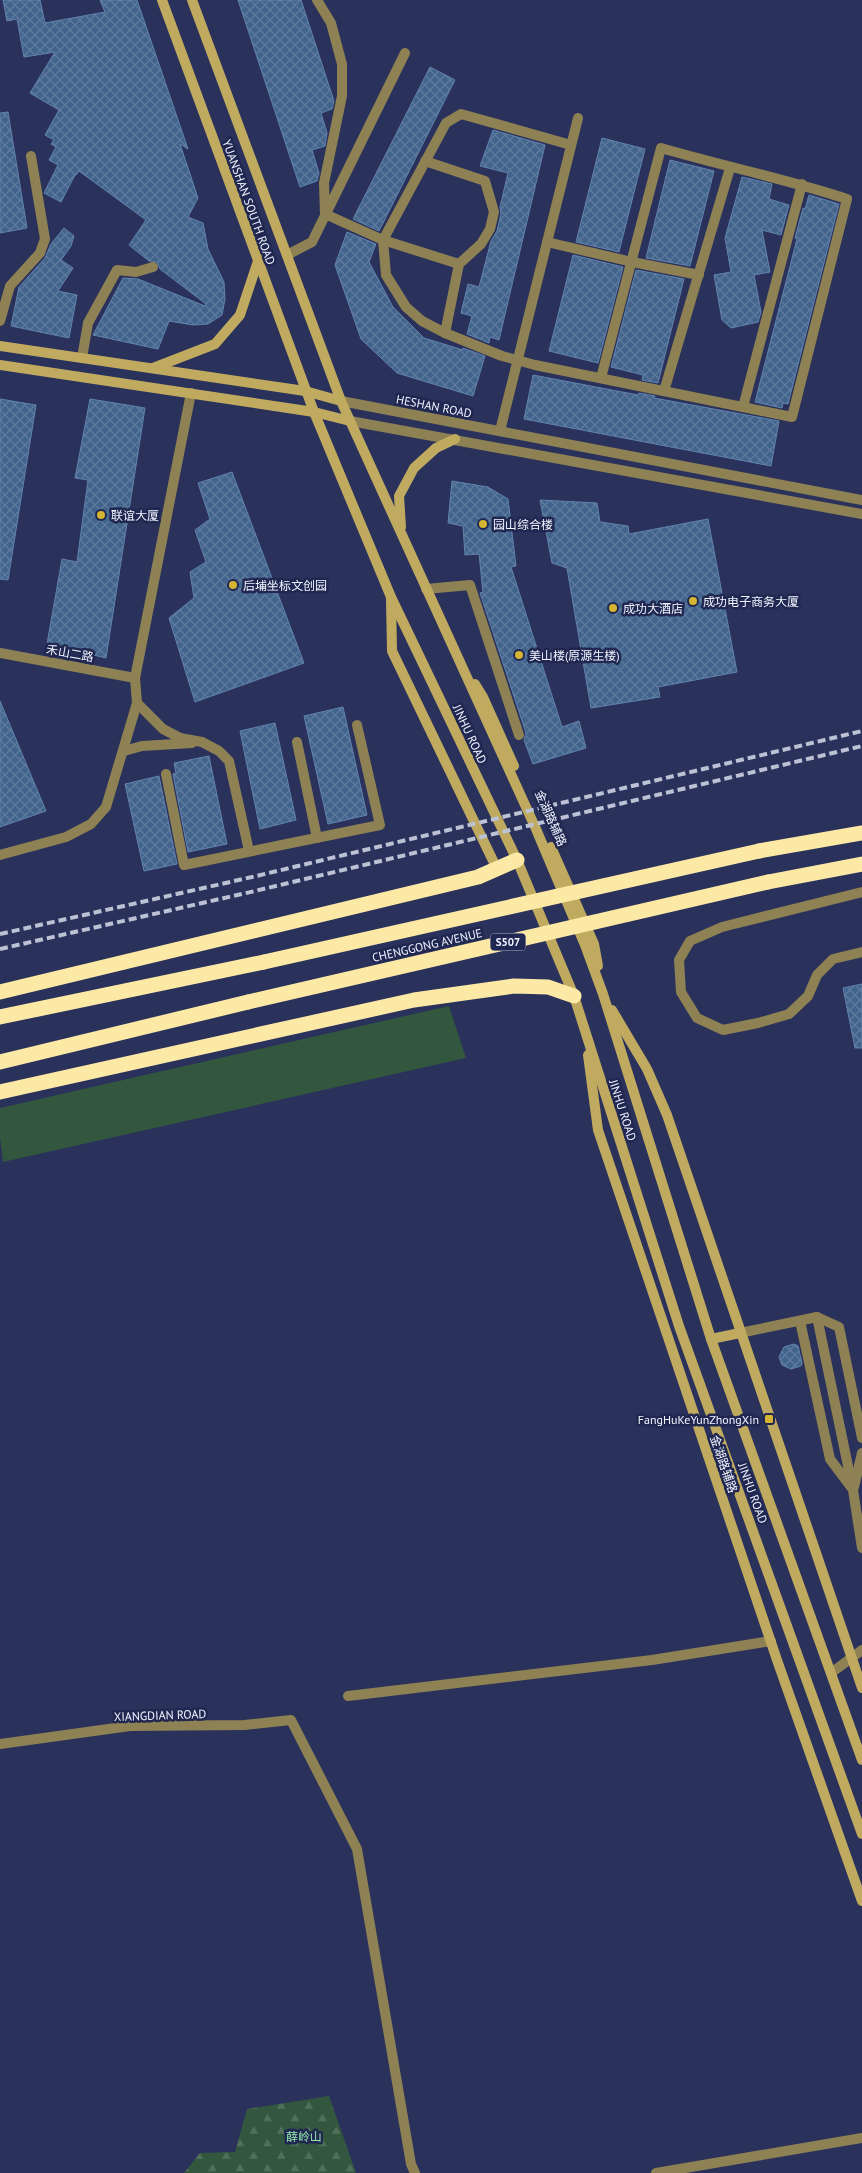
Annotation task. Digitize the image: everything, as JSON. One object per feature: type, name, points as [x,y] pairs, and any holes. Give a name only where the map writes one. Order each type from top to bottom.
[{"type":"highway","name":"CHENGGONG AVENUE","points":[[0,1017],[264,962],[759,851],[862,833]]},
{"type":"highway","points":[[0,992],[468,879],[517,860]]},
{"type":"highway","name":"CHENGGONG AVENUE","points":[[0,1062],[248,1002],[768,882],[862,864]]},
{"type":"highway","points":[[0,1092],[414,1000],[514,986],[548,987],[574,996]]},
{"type":"main road","name":"YUANSHAN SOUTH ROAD","points":[[162,0],[314,412]]},
{"type":"main road","name":"YUANSHAN SOUTH ROAD","points":[[192,0],[341,401]]},
{"type":"main road","points":[[152,368],[215,344],[240,315],[258,261]]},
{"type":"main road","name":"HESHAN ROAD","points":[[0,346],[305,391],[341,401]]},
{"type":"main road","points":[[0,365],[314,412],[350,421]]},
{"type":"main road","name":"JINHU ROAD","points":[[341,401],[539,838],[585,945],[603,994],[711,1338],[862,1760]]},
{"type":"main road","name":"JINHU ROAD","points":[[314,412],[391,597],[517,860],[574,996],[679,1326],[862,1834]]},
{"type":"main road","points":[[401,533],[399,496],[414,468],[436,448],[455,439]]},
{"type":"main road","points":[[391,597],[392,651],[497,869]]},
{"type":"main road","points":[[603,994],[647,1070],[666,1115],[862,1688]]},
{"type":"main road","name":"金湖路辅路","points":[[585,1030],[598,1130],[771,1641],[862,1901]]},
{"type":"main road","points":[[711,1338],[740,1333]]},
{"type":"street","points":[[318,0],[331,23],[342,64],[340,104],[324,183],[325,214]]},
{"type":"street","points":[[287,255],[312,242],[405,53]]},
{"type":"street","points":[[571,145],[461,114],[446,123],[383,240],[386,275],[406,307],[422,321],[445,333],[517,361],[792,417],[848,199],[802,184],[730,168],[661,148],[601,378]]},
{"type":"street","points":[[500,431],[578,118]]},
{"type":"street","points":[[0,321],[10,286],[40,253],[45,239],[31,156]]},
{"type":"street","points":[[425,161],[485,181],[494,212],[490,229],[481,244],[459,264],[445,333]]},
{"type":"street","points":[[664,391],[730,168]]},
{"type":"street","points":[[743,407],[802,184]]},
{"type":"street","points":[[325,214],[383,240],[459,264]]},
{"type":"street","points":[[547,242],[698,275]]},
{"type":"street","points":[[82,358],[88,323],[117,270],[136,272],[153,267]]},
{"type":"street","points":[[0,855],[66,837],[90,824],[106,807],[137,704],[134,678],[191,393]]},
{"type":"street","name":"HESHAN ROAD","points":[[341,401],[862,500]]},
{"type":"street","points":[[350,421],[862,514]]},
{"type":"street","points":[[426,589],[470,585],[519,736]]},
{"type":"street","name":"禾山二路","points":[[0,653],[134,678]]},
{"type":"street","points":[[137,704],[163,729],[180,738],[202,742],[219,751],[229,761],[249,851]]},
{"type":"street","points":[[166,774],[184,865],[380,825],[357,725]]},
{"type":"street","points":[[124,752],[142,746],[178,746],[202,742]]},
{"type":"street","points":[[296,742],[317,838]]},
{"type":"street","points":[[862,892],[722,927],[690,941],[679,960],[681,992],[698,1018],[723,1030],[758,1023],[789,1014],[808,996],[817,975],[833,959],[862,952]]},
{"type":"street","points":[[740,1333],[817,1317],[839,1327],[862,1438]]},
{"type":"street","points":[[817,1317],[853,1490],[862,1548]]},
{"type":"street","points":[[800,1321],[830,1459],[853,1490]]},
{"type":"street","points":[[853,1490],[862,1453]]},
{"type":"street","points":[[348,1696],[652,1660],[771,1641]]},
{"type":"street","points":[[831,1672],[862,1650]]},
{"type":"street","name":"XIANGDIAN ROAD","points":[[0,1744],[130,1726],[244,1725],[291,1720],[356,1849],[411,2164],[415,2173]]},
{"type":"street","points":[[656,2173],[862,2138]]},
{"type":"green space","points":[[449,1006],[466,1058],[3,1162],[0,1138],[0,1108]]},
{"type":"green space","name":"薛岭山","points":[[329,2096],[356,2173],[184,2173],[200,2153],[235,2152],[247,2109]]},
{"type":"building","points":[[3,0],[40,0],[45,23],[105,12],[100,0],[137,0],[188,149],[180,144],[198,198],[188,217],[203,223],[208,249],[224,282],[225,299],[222,315],[208,324],[193,325],[169,321],[158,349],[93,335],[123,278],[138,279],[205,306],[206,304],[160,269],[157,262],[149,261],[129,245],[146,220],[79,171],[61,202],[44,193],[58,165],[49,160],[56,147],[51,144],[54,140],[45,135],[59,110],[30,93],[55,52],[24,57],[17,19],[7,21]]},
{"type":"building","points":[[238,0],[301,0],[334,101],[332,109],[321,113],[327,133],[325,146],[312,150],[319,173],[317,181],[300,187]]},
{"type":"building","points":[[430,67],[455,80],[379,231],[353,219]]},
{"type":"building","points":[[8,112],[27,228],[0,233],[0,113]]},
{"type":"building","points":[[493,130],[545,145],[499,340],[490,337],[489,343],[467,334],[472,316],[461,313],[468,284],[479,287],[491,241],[497,231],[501,214],[500,207],[508,173],[480,166]]},
{"type":"building","points":[[602,138],[645,149],[619,252],[576,242]]},
{"type":"building","points":[[670,160],[714,171],[690,266],[646,258]]},
{"type":"building","points":[[742,177],[772,184],[769,199],[789,205],[781,235],[762,230],[770,272],[754,275],[761,312],[758,322],[731,328],[722,320],[714,275],[731,272],[725,238]]},
{"type":"building","points":[[809,195],[839,204],[788,404],[783,403],[782,408],[755,402],[797,239],[795,238],[803,208],[805,209]]},
{"type":"building","points":[[64,228],[74,236],[71,246],[61,260],[73,268],[58,291],[77,295],[69,338],[11,326],[19,287],[45,258],[51,244]]},
{"type":"building","points":[[347,232],[376,244],[369,262],[393,307],[424,338],[485,356],[473,396],[397,373],[361,339],[335,265]]},
{"type":"building","points":[[573,255],[623,267],[598,363],[549,351]]},
{"type":"building","points":[[636,270],[684,279],[658,383],[642,380],[643,375],[611,367]]},
{"type":"building","points":[[533,375],[638,395],[639,393],[655,396],[654,398],[779,421],[771,466],[524,419]]},
{"type":"building","points":[[0,399],[36,405],[8,580],[0,579]]},
{"type":"building","points":[[90,399],[145,408],[106,658],[47,644],[62,559],[77,562],[88,480],[75,478]]},
{"type":"building","name":"后埔坐标文创园","points":[[232,472],[304,663],[195,702],[169,618],[194,598],[190,572],[206,562],[195,530],[210,519],[198,483]]},
{"type":"building","points":[[452,481],[488,487],[508,499],[516,566],[511,567],[562,727],[579,721],[586,748],[533,764],[524,740],[526,733],[480,593],[483,592],[479,554],[465,555],[463,526],[448,523]]},
{"type":"building","points":[[540,500],[597,503],[600,522],[628,526],[629,534],[708,519],[737,672],[658,687],[660,697],[591,708],[567,568],[552,563]]},
{"type":"building","points":[[0,701],[46,811],[0,827]]},
{"type":"building","points":[[343,707],[367,815],[328,824],[304,716]]},
{"type":"building","points":[[275,723],[296,820],[260,829],[240,731]]},
{"type":"building","points":[[209,756],[227,844],[188,852],[173,774],[176,773],[174,763]]},
{"type":"building","points":[[159,776],[177,864],[144,871],[125,784]]},
{"type":"building","points":[[862,984],[862,1048],[855,1048],[843,988]]},
{"type":"building","points":[[794,1344],[798,1346],[802,1363],[801,1366],[791,1369],[782,1365],[779,1357],[784,1347]]},
{"type":"railway","points":[[0,934],[252,877],[862,731]]},
{"type":"railway","points":[[0,949],[255,891],[862,746]]},
{"type":"place","name":"联谊大厦","points":[[101,515]]},
{"type":"place","name":"园山综合楼","points":[[483,524]]},
{"type":"place","name":"后埔坐标文创园","points":[[233,585]]},
{"type":"place","name":"成功电子商务大厦","points":[[693,601]]},
{"type":"place","name":"成功大酒店","points":[[613,608]]},
{"type":"place","name":"美山楼(原源生楼)","points":[[519,655]]},
{"type":"place","name":"FangHuKeYunZhongXin","points":[[769,1419]]}]
